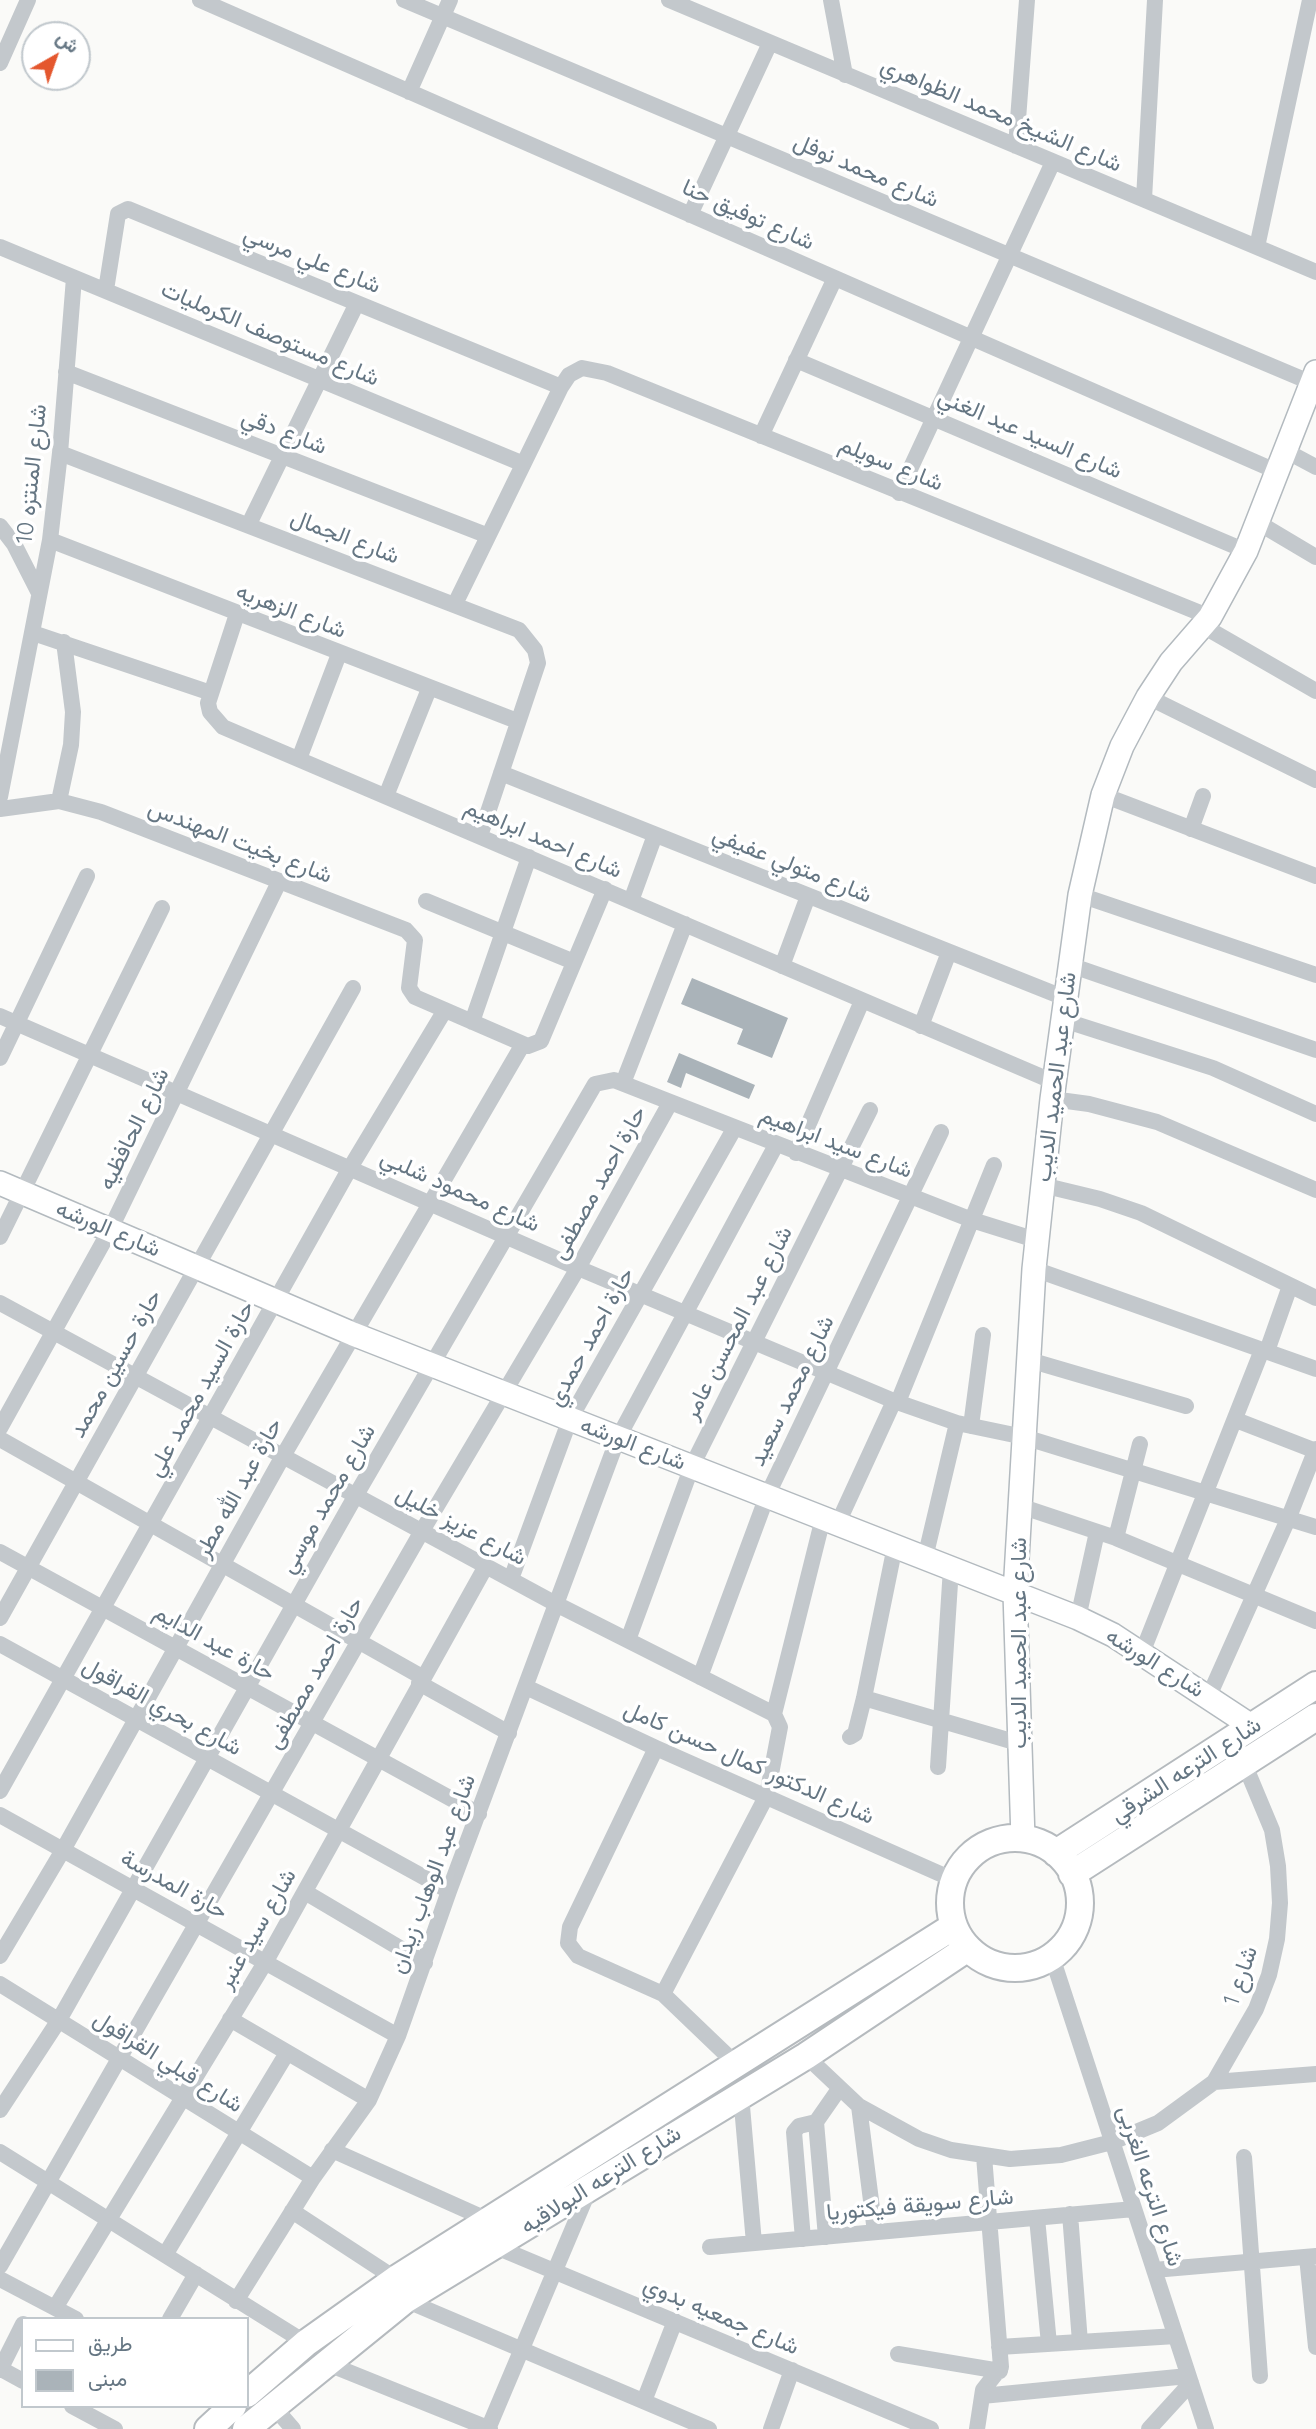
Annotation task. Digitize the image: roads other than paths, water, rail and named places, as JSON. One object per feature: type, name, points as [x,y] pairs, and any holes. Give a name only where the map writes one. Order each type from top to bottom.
[{"type":"main road","name":"شارع الترعه الشرقي","points":[[1056,1853],[1316,1685]]},
{"type":"main road","name":"شارع الترعه الشرقي","points":[[1072,1874],[1316,1717]]},
{"type":"main road","points":[[1008,1839],[1023,1839],[1041,1844],[1056,1853],[1072,1874],[1079,1896],[1078,1919],[1068,1940],[1052,1957],[1028,1967],[1002,1967],[989,1963],[961,1937],[950,1903],[954,1880],[963,1864],[983,1847],[1008,1839]]},
{"type":"main road","name":"شارع الترعه البولاقيه","points":[[248,2393],[306,2343],[401,2290],[494,2246],[806,2056],[961,1937]]},
{"type":"main road","name":"شارع الترعه البولاقيه","points":[[257,2414],[326,2363],[401,2290],[486,2219],[735,2063],[961,1937]]},
{"type":"main road","points":[[208,2429],[231,2408]]},
{"type":"street","points":[[0,63],[28,0]]},
{"type":"street","name":"شارع توفيق حنا","points":[[200,0],[971,338],[1282,461],[1316,467]]},
{"type":"street","name":"شارع محمد نوفل","points":[[404,0],[1009,256],[1314,377]]},
{"type":"street","points":[[409,92],[450,0]]},
{"type":"street","name":"شارع الشيخ محمد الظواهري","points":[[670,0],[1316,272]]},
{"type":"street","points":[[831,0],[845,75]]},
{"type":"street","points":[[1016,146],[1027,0]]},
{"type":"street","points":[[1143,199],[1155,0]]},
{"type":"street","points":[[1257,247],[1310,0]]},
{"type":"street","points":[[690,215],[770,43]]},
{"type":"street","points":[[900,493],[1053,162]]},
{"type":"street","name":"شارع علي مرسي","points":[[106,290],[118,214],[123,208],[561,387]]},
{"type":"street","name":"شارع مستوصف الكرمليات","points":[[0,248],[521,463]]},
{"type":"street","name":"شارع المنتزه 10","points":[[0,797],[50,540],[74,278]]},
{"type":"street","points":[[761,436],[835,278]]},
{"type":"street","points":[[249,524],[357,303]]},
{"type":"street","name":"شارع السيد عبد الغني","points":[[796,360],[1247,551]]},
{"type":"street","name":"شارع سويلم","points":[[561,387],[569,375],[582,368],[607,373],[1206,622],[1316,691]]},
{"type":"street","name":"شارع دقي","points":[[66,372],[486,535]]},
{"type":"street","name":"شارع عبد الحميد الديب","points":[[1023,1839],[1015,1593],[1034,1269],[1053,1090],[1080,895],[1103,795],[1122,746],[1148,697],[1171,662],[1206,622],[1247,551],[1314,377]]},
{"type":"street","points":[[455,604],[521,463],[561,387]]},
{"type":"street","name":"شارع الجمال","points":[[60,453],[519,630],[535,650],[538,663],[480,836]]},
{"type":"street","points":[[1257,522],[1316,557]]},
{"type":"street","points":[[0,526],[14,544],[38,591]]},
{"type":"street","name":"شارع الزهريه","points":[[50,540],[517,721]]},
{"type":"street","points":[[33,633],[211,693],[237,614]]},
{"type":"street","points":[[59,801],[71,745],[73,712],[64,642]]},
{"type":"street","points":[[299,759],[339,654]]},
{"type":"street","points":[[386,796],[429,689]]},
{"type":"street","name":"شارع احمد ابراهيم","points":[[211,693],[210,712],[223,727],[921,1026],[1053,1090],[1090,1104],[1157,1122],[1316,1190]]},
{"type":"street","points":[[1148,697],[1316,780]]},
{"type":"street","name":"شارع متولي عفيفي","points":[[501,773],[948,952],[1064,1009],[1213,1068],[1316,1114]]},
{"type":"street","points":[[1103,795],[1316,876]]},
{"type":"street","points":[[1191,829],[1203,796]]},
{"type":"street","name":"شارع بخيت المهندس","points":[[0,809],[59,801],[101,812],[411,933],[415,946],[409,982],[415,997],[444,1010]]},
{"type":"street","points":[[631,901],[655,835]]},
{"type":"street","points":[[472,1022],[529,857]]},
{"type":"street","points":[[0,1058],[88,876]]},
{"type":"street","name":"شارع الحافظيه","points":[[0,1429],[110,1230],[279,882]]},
{"type":"street","points":[[444,1010],[523,1044],[533,1046],[541,1041],[605,889]]},
{"type":"street","points":[[1080,895],[1316,975]]},
{"type":"street","points":[[782,966],[807,896]]},
{"type":"street","points":[[426,901],[574,962]]},
{"type":"street","points":[[0,1237],[162,908]]},
{"type":"street","points":[[623,1083],[685,924]]},
{"type":"street","points":[[921,1026],[948,952]]},
{"type":"street","points":[[1070,965],[1316,1051]]},
{"type":"street","name":"حارة حسين محمد","points":[[0,1618],[353,988]]},
{"type":"street","points":[[796,1153],[862,1001]]},
{"type":"street","name":"حارة السيد محمد علي","points":[[0,1791],[350,1168],[444,1010]]},
{"type":"street","name":"شارع محمود شلبي","points":[[0,1016],[578,1268],[896,1401],[964,1425],[1024,1437],[1316,1527]]},
{"type":"street","name":"حارة عبد الله مطر","points":[[0,1956],[63,1850],[283,1455],[523,1044]]},
{"type":"street","name":"شارع محمد موسي","points":[[0,2110],[58,2020],[134,1889],[293,1604],[589,1091],[604,1080],[623,1083]]},
{"type":"street","name":"شارع سيد ابراهيم","points":[[623,1083],[734,1129],[972,1220],[1036,1240]]},
{"type":"street","name":"حارة احمد مصطفى","points":[[0,2266],[422,1531],[578,1268],[670,1103]]},
{"type":"street","name":"شارع عبد المحسن عامر","points":[[628,1640],[692,1466],[870,1110]]},
{"type":"street","name":"حارة احمد حمدي","points":[[511,1579],[570,1419],[734,1129]]},
{"type":"street","name":"شارع محمد سعيد","points":[[700,1677],[767,1496],[942,1132]]},
{"type":"street","name":"شارع عبد الوهاب زيدان","points":[[236,2301],[313,2178],[369,2100],[398,2036],[449,1891],[480,1814],[618,1438],[776,1145]]},
{"type":"street","points":[[663,1994],[767,1795],[780,1727],[774,1714],[830,1520],[896,1401],[995,1165]]},
{"type":"street","name":"شارع الورشه","points":[[0,1183],[353,1335],[1078,1618],[1142,1653],[1253,1727]]},
{"type":"street","points":[[1042,1185],[1100,1199],[1141,1213],[1316,1298]]},
{"type":"street","points":[[1034,1269],[1265,1351],[1314,1364]]},
{"type":"street","points":[[1142,1653],[1290,1286]]},
{"type":"street","name":"شارع عزيز خليل","points":[[0,1303],[556,1604],[774,1714]]},
{"type":"street","points":[[925,1558],[964,1425],[983,1335]]},
{"type":"street","points":[[1029,1360],[1186,1406]]},
{"type":"street","points":[[1209,1696],[1316,1450],[1236,1420]]},
{"type":"street","points":[[0,1439],[360,1641],[509,1733]]},
{"type":"street","points":[[1116,1538],[1140,1444]]},
{"type":"street","points":[[1020,1506],[1116,1538],[1255,1593],[1316,1621]]},
{"type":"street","points":[[1078,1618],[1097,1531]]},
{"type":"street","points":[[850,1737],[855,1734],[864,1698],[895,1546]]},
{"type":"street","name":"حارة عبد الدايم","points":[[0,1552],[480,1814]]},
{"type":"street","name":"شارع سيد عنبر","points":[[55,2308],[266,1961],[486,1566]]},
{"type":"street","points":[[938,1767],[951,1568]]},
{"type":"street","name":"شارع بحري القراقول","points":[[0,1644],[449,1891]]},
{"type":"street","name":"شارع الدكتور كمال حسن كامل","points":[[526,1687],[656,1748],[954,1880]]},
{"type":"street","points":[[864,1698],[1018,1743]]},
{"type":"street","points":[[656,1748],[567,1935],[572,1951],[578,1956],[663,1994],[735,2063]]},
{"type":"street","name":"شارع 1","points":[[806,2056],[859,2106],[919,2139],[984,2156],[1036,2158],[1112,2143],[1158,2123],[1214,2082],[1256,2009],[1277,1939],[1280,1903],[1276,1854],[1260,1796],[1244,1763]]},
{"type":"street","name":"حارة المدرسة","points":[[0,1815],[398,2036]]},
{"type":"street","points":[[305,1892],[425,1964]]},
{"type":"street","name":"شارع الترعه الغربى","points":[[1052,1957],[1206,2429]]},
{"type":"street","name":"شارع قبلي القراقول","points":[[0,1984],[313,2178]]},
{"type":"street","points":[[230,2020],[369,2100]]},
{"type":"street","points":[[165,2255],[287,2053]]},
{"type":"street","points":[[1214,2082],[1316,2074]]},
{"type":"street","points":[[826,2237],[816,2122],[839,2089]]},
{"type":"street","points":[[741,2095],[754,2243]]},
{"type":"street","points":[[859,2106],[875,2232]]},
{"type":"street","points":[[803,2239],[794,2132],[799,2126],[816,2122]]},
{"type":"street","points":[[332,2150],[486,2219]]},
{"type":"street","points":[[0,2152],[306,2343]]},
{"type":"street","points":[[977,2429],[986,2384],[1000,2371],[984,2156]]},
{"type":"street","points":[[1244,2158],[1260,2376]]},
{"type":"street","points":[[326,2363],[489,2429],[592,2185]]},
{"type":"street","name":"شارع سويقة فيكتوريا","points":[[710,2247],[1134,2209]]},
{"type":"street","points":[[292,2211],[401,2290],[522,2350],[709,2429]]},
{"type":"street","points":[[1070,2214],[1080,2342]]},
{"type":"street","points":[[1037,2218],[1049,2344]]},
{"type":"street","name":"شارع جمعيه بدوي","points":[[494,2246],[931,2429]]},
{"type":"street","points":[[1154,2270],[1312,2256],[1315,2347]]},
{"type":"street","points":[[171,2317],[196,2274]]},
{"type":"street","points":[[0,2280],[72,2317]]},
{"type":"street","points":[[26,2317],[36,2297]]},
{"type":"street","points":[[643,2401],[674,2321]]},
{"type":"street","points":[[21,2328],[0,2370],[21,2380]]},
{"type":"street","points":[[999,2347],[1176,2336]]},
{"type":"street","points":[[898,2354],[1000,2371]]},
{"type":"street","points":[[771,2429],[792,2370]]},
{"type":"street","points":[[982,2396],[1190,2379]]},
{"type":"street","points":[[1149,2429],[1190,2379]]},
{"type":"street","points":[[76,2408],[115,2429]]},
{"type":"street","points":[[257,2414],[293,2429]]}]
